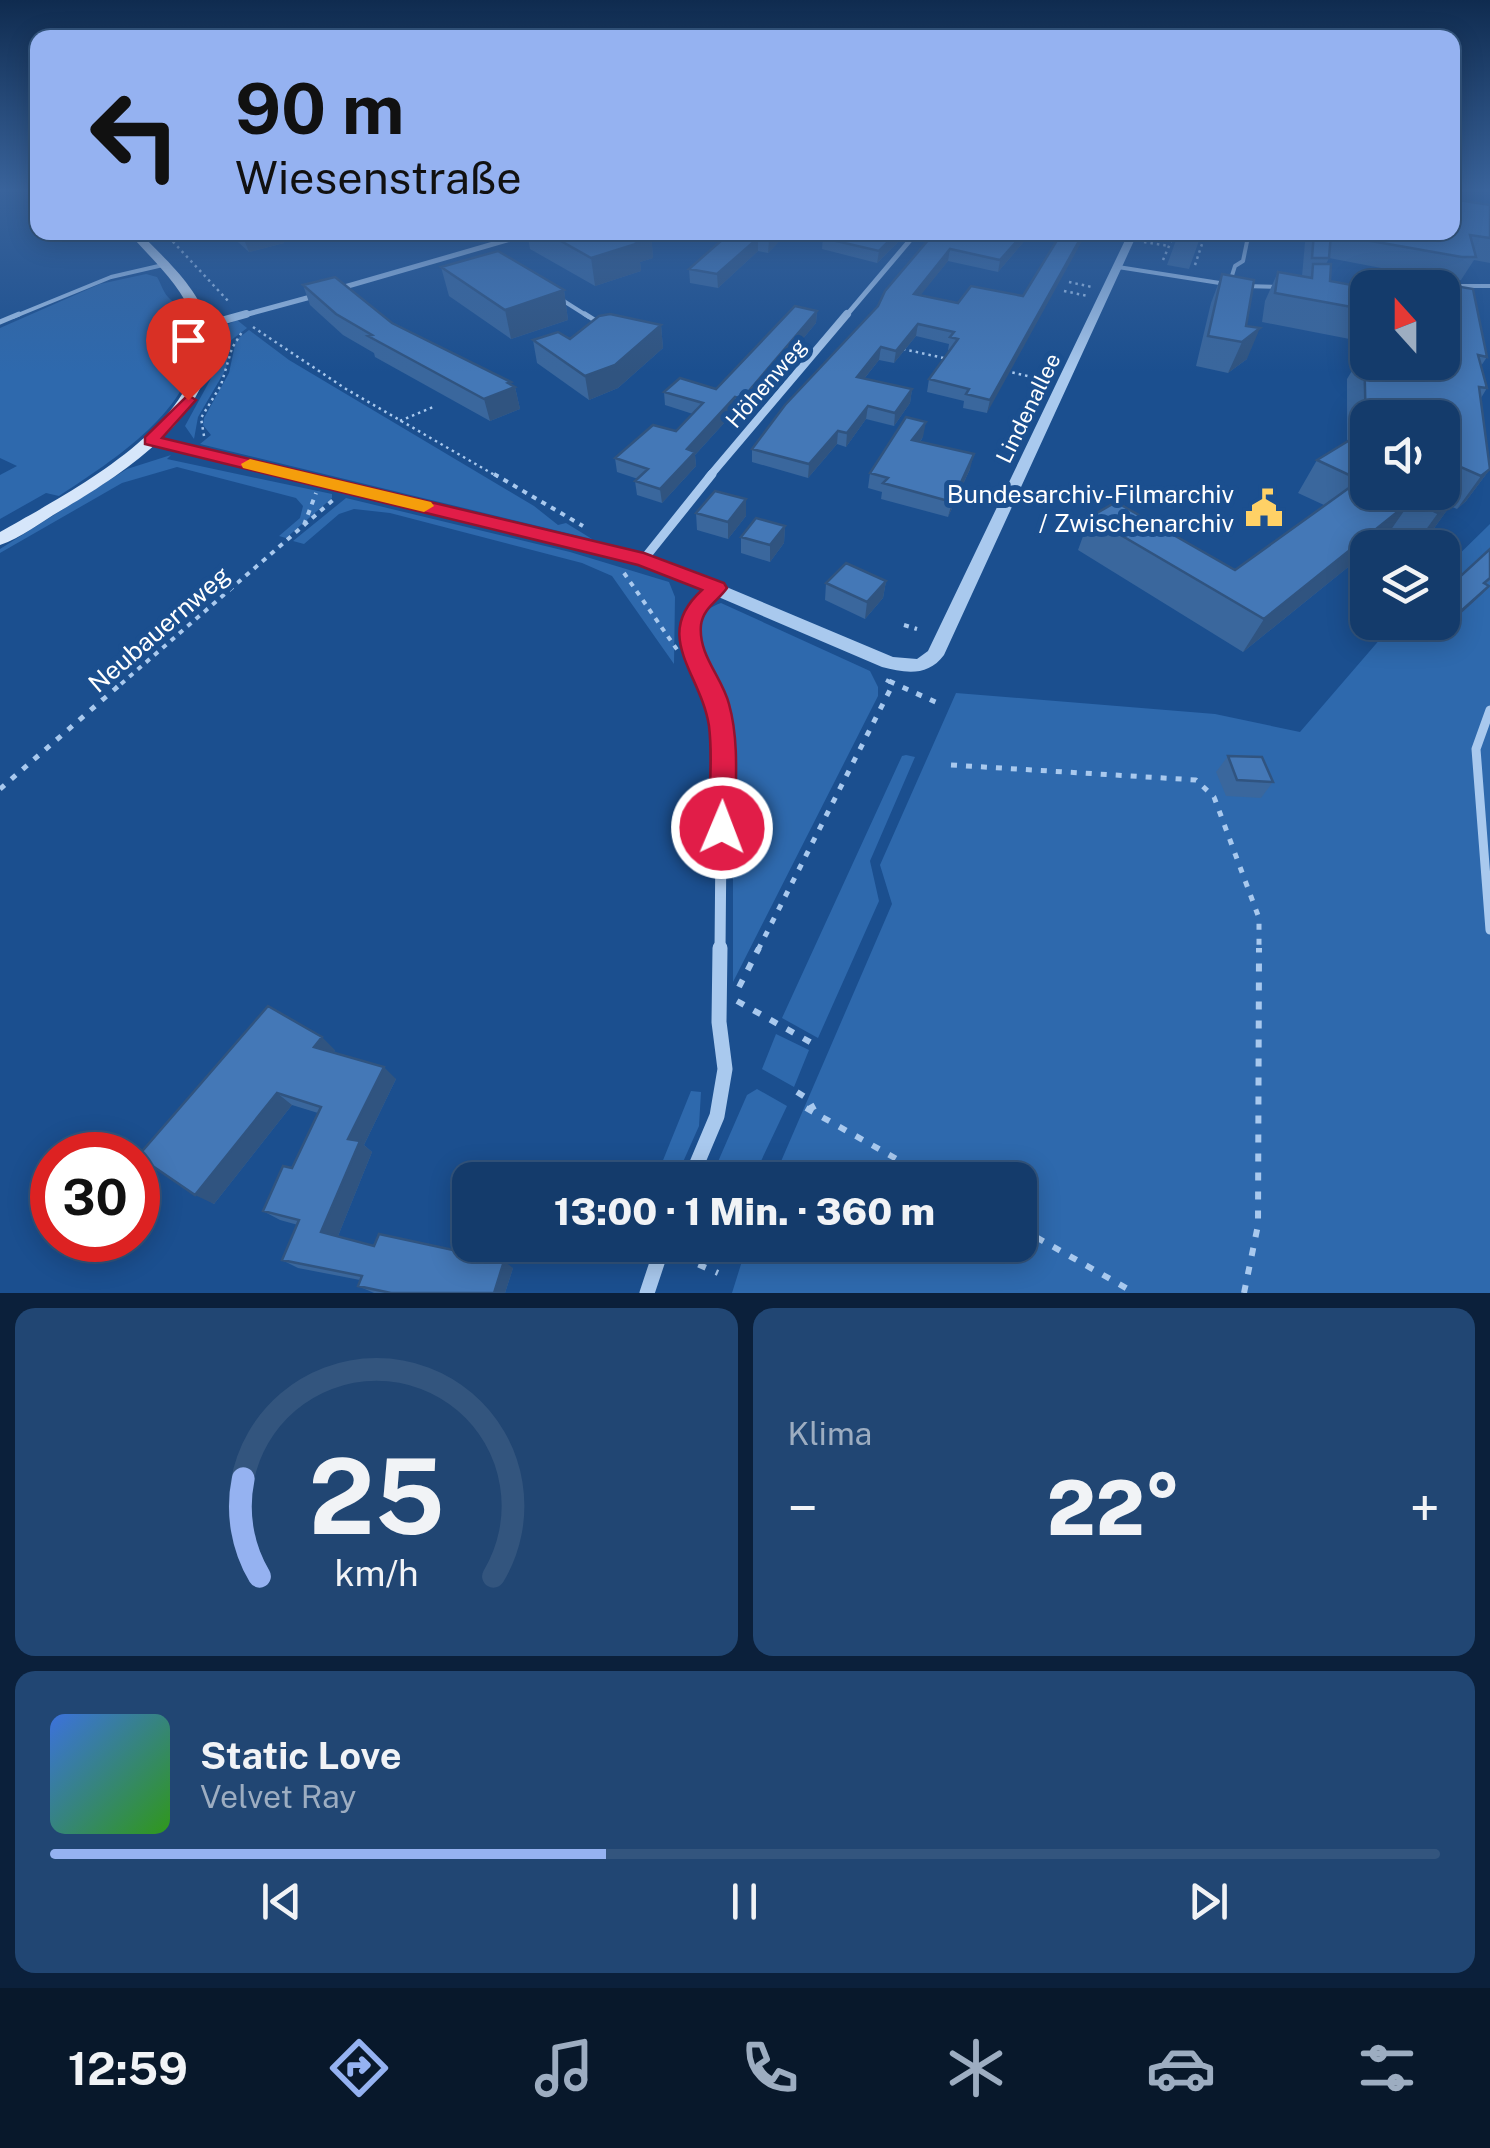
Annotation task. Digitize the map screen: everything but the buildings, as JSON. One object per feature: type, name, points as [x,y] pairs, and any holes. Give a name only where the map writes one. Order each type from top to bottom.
[{"type":"main road","points":[[0,539],[75,494],[151,440],[172,420],[198,380],[206,346],[203,326],[182,285],[151,251]]},
{"type":"street","points":[[203,326],[470,251]]},
{"type":"street","name":"Höhenweg","points":[[644,560],[901,251]]},
{"type":"street","name":"Lindenallee","points":[[900,665],[928,663],[935,655],[1125,251]]},
{"type":"street","points":[[151,440],[644,560],[900,665]]},
{"type":"street","points":[[698,1162],[717,1116],[728,992],[722,731],[717,702],[690,644],[690,621],[696,608],[717,588]]},
{"type":"street","points":[[647,1293],[657,1262]]},
{"type":"lane","points":[[482,251],[489,256]]},
{"type":"lane","points":[[1229,285],[1234,266],[1243,261],[1245,251]]},
{"type":"lane","points":[[0,322],[101,281],[163,265]]},
{"type":"lane","points":[[1118,266],[1229,285],[1287,287]]},
{"type":"lane","points":[[1460,286],[1490,286]]},
{"type":"lane","points":[[547,291],[596,321]]},
{"type":"lane","points":[[1490,710],[1476,748],[1490,930]]},
{"type":"path","points":[[182,251],[241,316]]},
{"type":"path","points":[[1162,266],[1170,251]]},
{"type":"path","points":[[1193,271],[1200,251]]},
{"type":"path","points":[[1070,282],[1092,286]]},
{"type":"path","points":[[1064,292],[1088,296]]},
{"type":"path","points":[[196,441],[204,436],[201,418],[223,381],[233,342],[252,326],[400,421],[568,518]]},
{"type":"path","points":[[890,346],[948,359]]},
{"type":"path","points":[[1006,372],[1045,380]]},
{"type":"path","points":[[400,421],[433,407]]},
{"type":"path","points":[[304,526],[316,488]]},
{"type":"path","name":"Neubauernweg","points":[[0,790],[340,494]]},
{"type":"path","points":[[616,562],[678,651]]},
{"type":"path","points":[[904,624],[917,629]]},
{"type":"path","points":[[818,1046],[737,1003],[728,992],[900,665]]},
{"type":"path","points":[[877,672],[892,686],[942,704]]},
{"type":"path","points":[[911,703],[916,695]]},
{"type":"path","points":[[952,765],[1196,780],[1214,797],[1259,918],[1258,1225],[1244,1293]]},
{"type":"path","points":[[797,1092],[808,1099],[816,1114]]},
{"type":"path","points":[[806,1108],[902,1162]]},
{"type":"path","points":[[1037,1238],[1135,1293]]},
{"type":"path","points":[[694,1262],[718,1273]]},
{"type":"shaded area","points":[[146,274],[157,277],[190,329],[193,360],[184,384],[149,429],[102,467],[59,496],[46,493],[0,519],[0,475],[17,466],[0,458],[0,328],[100,284]]},
{"type":"shaded area","points":[[237,320],[247,328],[230,341],[226,369],[198,417],[194,439],[185,426],[215,371],[218,329]]},
{"type":"shaded area","points":[[249,330],[289,360],[534,506],[558,525],[566,523],[592,539],[200,444],[211,435],[203,425],[204,418],[229,373],[236,340]]},
{"type":"shaded area","points":[[171,455],[167,459],[332,494],[332,498],[286,538],[279,536],[300,518],[303,506],[296,498],[177,467],[122,483],[0,553],[0,549],[127,469]]},
{"type":"shaded area","points":[[346,498],[570,552],[669,582],[675,597],[674,664],[612,576],[582,563],[390,513],[354,509],[339,514],[304,544],[293,541]]},
{"type":"shaded area","points":[[1490,524],[1490,1293],[732,1293],[742,1262],[1037,1262],[1037,1162],[781,1162],[892,904],[880,865],[956,693],[1215,714],[1300,732],[1379,640],[1460,640],[1460,553]]},
{"type":"shaded area","points":[[721,603],[870,671],[878,687],[878,696],[733,982],[733,728],[700,632],[701,620],[708,610]]},
{"type":"shaded area","points":[[902,756],[915,757],[870,861],[879,901],[818,1038],[782,1018]]},
{"type":"shaded area","points":[[776,1034],[809,1050],[794,1087],[762,1069]]},
{"type":"shaded area","points":[[757,1089],[787,1106],[761,1162],[718,1162],[747,1095]]},
{"type":"shaded area","points":[[691,1091],[701,1092],[699,1126],[683,1162],[662,1162]]},
{"type":"slow traffic","points":[[250,464],[424,506]]},
{"type":"place","name":"Bundesarchiv-Filmarchiv / Zwischenarchiv","points":[[1264,508]]},
{"type":"route","points":[[188,400],[151,440],[644,560],[717,588],[696,608],[690,621],[690,644],[717,702],[722,731],[722,828]]}]
